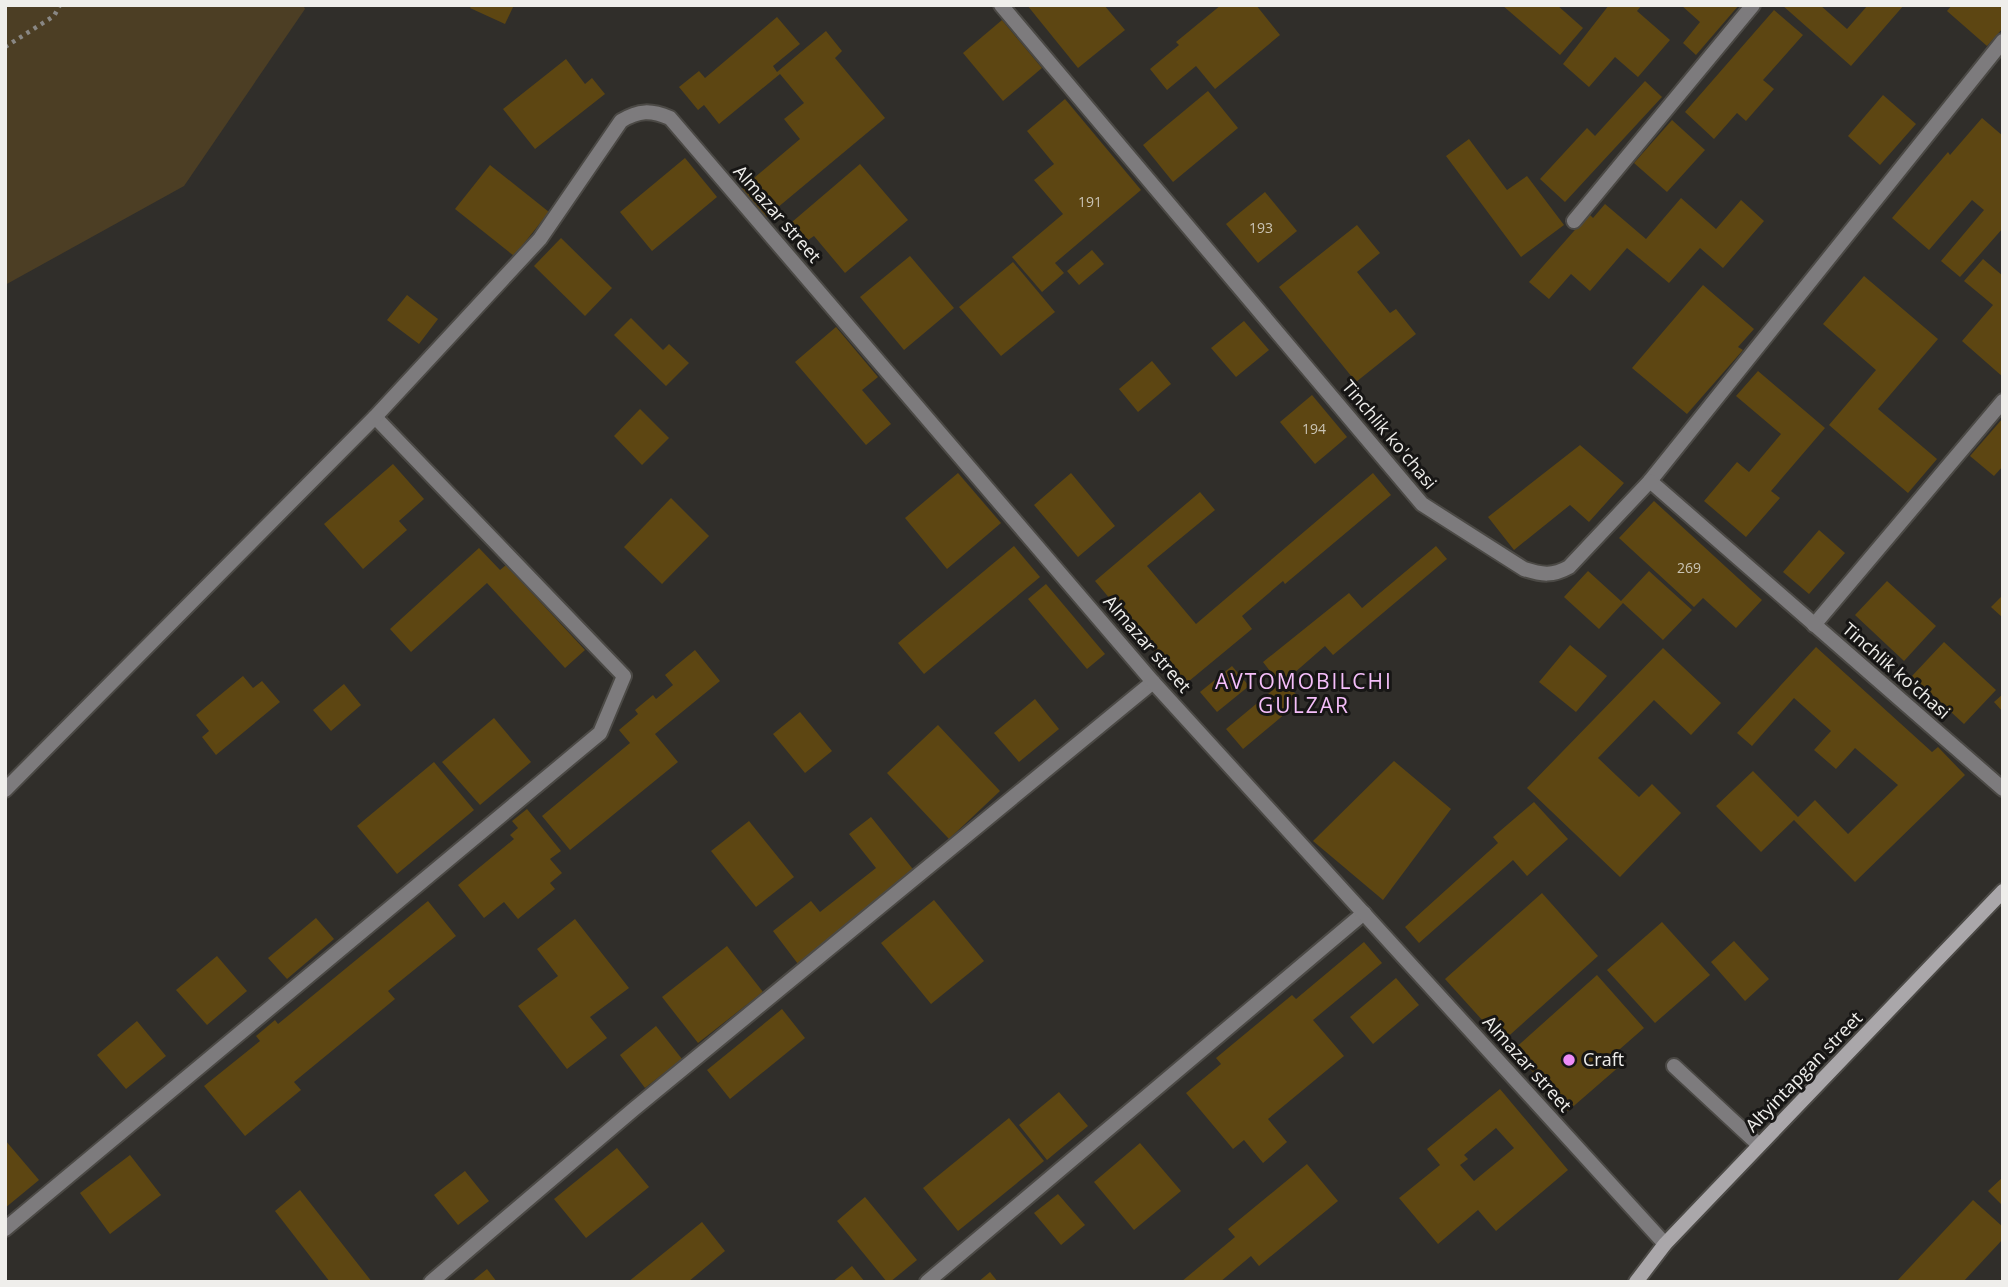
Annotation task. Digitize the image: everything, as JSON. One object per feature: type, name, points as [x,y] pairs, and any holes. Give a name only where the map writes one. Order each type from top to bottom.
[{"type":"street","name":"Tinchlik ko'chasi","points":[[1002,5],[1422,504],[1524,569],[1538,574],[1555,575],[1569,567],[1650,481],[2003,789]]},
{"type":"street","points":[[1574,221],[1753,5]]},
{"type":"street","points":[[1650,481],[2003,41]]},
{"type":"street","name":"Almazar street","points":[[375,417],[540,239],[621,121],[635,113],[653,111],[670,118],[1153,682],[1665,1244]]},
{"type":"street","points":[[1814,625],[2003,401]]},
{"type":"street","points":[[5,790],[375,417],[624,676],[600,733],[5,1229]]},
{"type":"street","points":[[431,1282],[645,1100],[1153,682]]},
{"type":"street","name":"Altyintapgan street","points":[[1636,1282],[1665,1244],[2003,891]]},
{"type":"street","points":[[927,1282],[1364,913]]},
{"type":"street","points":[[1674,1066],[1759,1145]]},
{"type":"path","points":[[5,47],[54,16],[60,5]]},
{"type":"shaded area","points":[[5,5],[303,5],[305,9],[184,186],[5,285]]},
{"type":"building","points":[[472,5],[514,5],[505,24],[470,8]]},
{"type":"building","points":[[1027,5],[1104,5],[1125,30],[1078,68]]},
{"type":"building","points":[[1221,5],[1256,5],[1280,35],[1215,89],[1196,66],[1167,90],[1150,69],[1179,45],[1176,42]]},
{"type":"building","points":[[1502,5],[1557,5],[1583,28],[1560,55]]},
{"type":"building","points":[[1609,5],[1642,5],[1637,11],[1670,40],[1638,77],[1615,57],[1589,87],[1563,64]]},
{"type":"building","points":[[1681,5],[1739,5],[1696,55],[1683,43],[1700,22]]},
{"type":"building","points":[[1782,5],[1820,5],[1847,29],[1868,5],[1904,5],[1851,66]]},
{"type":"building","points":[[1952,5],[2000,5],[2003,7],[2003,28],[1987,46],[1947,11]]},
{"type":"building","points":[[1774,10],[1803,35],[1763,80],[1774,89],[1746,121],[1737,113],[1714,139],[1685,112]]},
{"type":"building","points":[[777,17],[800,44],[773,66],[777,72],[826,31],[842,51],[835,58],[885,118],[765,218],[741,189],[800,139],[784,119],[804,103],[780,74],[719,124],[704,105],[698,110],[679,87],[699,71],[705,78]]},
{"type":"building","points":[[1002,20],[1042,68],[1003,101],[963,53]]},
{"type":"building","points":[[566,59],[585,84],[592,78],[605,94],[535,149],[503,109]]},
{"type":"building","points":[[1645,81],[1662,97],[1565,202],[1540,179],[1587,128],[1595,136]]},
{"type":"building","points":[[1208,91],[1238,128],[1173,182],[1143,145]]},
{"type":"building","points":[[1883,95],[1916,124],[1880,165],[1848,136]]},
{"type":"building","points":[[1065,99],[1141,190],[1055,263],[1064,273],[1042,292],[1012,257],[1063,214],[1034,180],[1054,164],[1027,131]]},
{"type":"building","points":[[1982,118],[2003,136],[2003,228],[1960,277],[1941,261],[1984,210],[1972,200],[1929,250],[1892,218],[1948,152],[1950,155]]},
{"type":"building","points":[[1672,120],[1705,150],[1667,192],[1634,163]]},
{"type":"building","points":[[1469,139],[1507,190],[1527,176],[1564,225],[1521,257],[1446,156]]},
{"type":"building","points":[[685,158],[717,197],[652,251],[620,212]]},
{"type":"building","points":[[860,164],[908,220],[845,273],[814,236],[808,240],[792,222]]},
{"type":"building","points":[[490,165],[549,212],[514,256],[455,209]]},
{"type":"building","points":[[1265,192],[1297,231],[1258,263],[1226,224]]},
{"type":"building","points":[[1681,198],[1716,229],[1741,200],[1764,221],[1723,268],[1700,248],[1669,283],[1627,248],[1590,291],[1571,274],[1549,299],[1529,282],[1589,214],[1593,218],[1605,204],[1646,239]]},
{"type":"building","points":[[1357,225],[1380,253],[1357,272],[1390,313],[1396,309],[1416,334],[1356,382],[1279,287]]},
{"type":"building","points":[[561,238],[612,288],[585,316],[534,266]]},
{"type":"building","points":[[1092,250],[1104,264],[1079,285],[1067,271]]},
{"type":"building","points":[[910,256],[954,308],[904,350],[860,297]]},
{"type":"building","points":[[1983,259],[2003,276],[2003,377],[1962,341],[1993,305],[1964,281]]},
{"type":"building","points":[[1013,262],[1055,312],[1001,356],[959,307]]},
{"type":"building","points":[[1864,276],[1938,339],[1878,409],[1937,459],[1908,493],[1829,425],[1876,370],[1823,324]]},
{"type":"building","points":[[1703,285],[1754,329],[1738,347],[1743,350],[1687,414],[1632,368]]},
{"type":"building","points":[[407,295],[438,319],[419,344],[387,320]]},
{"type":"building","points":[[631,318],[663,350],[669,344],[689,363],[666,386],[614,335]]},
{"type":"building","points":[[1244,321],[1269,350],[1236,377],[1211,348]]},
{"type":"building","points":[[836,327],[878,377],[862,390],[891,424],[866,445],[795,362]]},
{"type":"building","points":[[1152,361],[1171,384],[1138,412],[1119,389]]},
{"type":"building","points":[[1758,371],[1825,428],[1771,491],[1780,498],[1746,537],[1704,501],[1737,462],[1749,472],[1781,434],[1736,396]]},
{"type":"building","points":[[1312,395],[1347,437],[1315,464],[1280,422]]},
{"type":"building","points":[[640,409],[669,438],[642,465],[614,436]]},
{"type":"building","points":[[2003,418],[2003,466],[1994,476],[1970,456]]},
{"type":"building","points":[[1580,445],[1624,483],[1589,522],[1570,505],[1514,550],[1488,517]]},
{"type":"building","points":[[393,464],[424,499],[399,521],[407,530],[363,569],[324,524]]},
{"type":"building","points":[[958,473],[1001,523],[947,569],[905,518]]},
{"type":"building","points":[[1071,473],[1115,526],[1078,557],[1034,505]]},
{"type":"building","points":[[1373,473],[1391,495],[1285,584],[1283,581],[1242,616],[1252,629],[1183,686],[1095,581],[1200,492],[1215,510],[1147,566],[1196,624]]},
{"type":"building","points":[[671,498],[709,536],[662,584],[624,547]]},
{"type":"building","points":[[1654,501],[1762,600],[1736,628],[1703,598],[1694,607],[1619,538]]},
{"type":"building","points":[[1819,530],[1845,553],[1809,594],[1783,572]]},
{"type":"building","points":[[1014,546],[1040,577],[924,674],[898,643]]},
{"type":"building","points":[[1436,546],[1447,559],[1333,655],[1325,646],[1285,681],[1299,698],[1284,711],[1286,713],[1243,749],[1226,729],[1280,684],[1263,662],[1349,593],[1362,608]]},
{"type":"building","points":[[479,548],[500,570],[506,565],[585,650],[565,668],[487,583],[411,652],[390,629]]},
{"type":"building","points":[[1588,571],[1621,601],[1649,571],[1692,610],[1663,640],[1623,603],[1599,629],[1564,597]]},
{"type":"building","points":[[1887,581],[1936,626],[1904,661],[1855,615]]},
{"type":"building","points":[[1046,584],[1105,654],[1087,669],[1028,599]]},
{"type":"building","points":[[2003,595],[2003,618],[1991,607]]},
{"type":"building","points":[[1944,642],[1996,690],[1964,724],[1912,676]]},
{"type":"building","points":[[1570,645],[1607,676],[1576,712],[1539,682]]},
{"type":"building","points":[[1816,647],[1932,752],[1938,747],[1965,775],[1855,882],[1794,820],[1761,852],[1716,806],[1753,771],[1798,817],[1815,800],[1848,834],[1898,785],[1855,748],[1836,769],[1814,750],[1831,731],[1794,698],[1752,746],[1737,733]]},
{"type":"building","points":[[1663,648],[1721,703],[1691,735],[1654,700],[1598,758],[1639,797],[1652,784],[1681,813],[1620,877],[1527,788]]},
{"type":"building","points":[[695,650],[720,681],[655,734],[678,762],[570,850],[542,816],[630,743],[619,730],[638,714],[635,710],[653,695],[656,699],[673,685],[665,675]]},
{"type":"building","points":[[1232,666],[1249,686],[1217,712],[1200,692]]},
{"type":"building","points":[[243,676],[253,688],[262,681],[280,702],[216,755],[202,737],[209,731],[196,715]]},
{"type":"building","points":[[344,684],[361,705],[331,731],[313,710]]},
{"type":"building","points":[[2003,694],[2003,712],[1994,702]]},
{"type":"building","points":[[1035,699],[1059,729],[1019,762],[994,733]]},
{"type":"building","points":[[800,712],[832,751],[805,773],[773,734]]},
{"type":"building","points":[[494,718],[531,762],[480,805],[442,762]]},
{"type":"building","points":[[938,725],[1000,791],[949,839],[887,773]]},
{"type":"building","points":[[1394,761],[1451,809],[1383,900],[1313,841]]},
{"type":"building","points":[[434,762],[474,810],[397,874],[357,826]]},
{"type":"building","points":[[1534,802],[1568,839],[1527,876],[1513,860],[1419,943],[1405,927],[1498,843],[1493,837]]},
{"type":"building","points":[[527,809],[561,851],[550,859],[562,873],[550,883],[555,889],[518,919],[504,902],[484,918],[458,885],[514,839],[510,835],[518,828],[512,821]]},
{"type":"building","points":[[871,817],[916,873],[798,964],[773,931],[811,901],[820,912],[876,868],[849,834]]},
{"type":"building","points":[[749,821],[794,877],[756,907],[711,851]]},
{"type":"building","points":[[1542,893],[1598,956],[1502,1042],[1445,979]]},
{"type":"building","points":[[934,900],[984,961],[931,1004],[881,943]]},
{"type":"building","points":[[428,901],[456,936],[388,991],[395,999],[294,1082],[301,1090],[245,1136],[204,1086],[260,1041],[256,1036],[275,1020],[278,1024]]},
{"type":"building","points":[[316,918],[334,939],[287,979],[268,958]]},
{"type":"building","points":[[575,919],[629,988],[590,1017],[607,1038],[567,1069],[518,1006],[558,976],[537,949]]},
{"type":"building","points":[[1662,922],[1710,975],[1655,1023],[1607,970]]},
{"type":"building","points":[[1734,941],[1769,979],[1745,1001],[1711,962]]},
{"type":"building","points":[[1364,942],[1382,963],[1313,1020],[1344,1056],[1268,1119],[1287,1142],[1263,1163],[1244,1140],[1233,1149],[1186,1093],[1221,1064],[1216,1058],[1292,995],[1296,999]]},
{"type":"building","points":[[727,946],[763,992],[698,1043],[662,997]]},
{"type":"building","points":[[217,956],[247,991],[207,1025],[176,990]]},
{"type":"building","name":"Craft","points":[[1597,975],[1644,1028],[1612,1056],[1621,1065],[1568,1111],[1513,1050]]},
{"type":"building","points":[[1396,978],[1419,1005],[1373,1044],[1350,1017]]},
{"type":"building","points":[[782,1009],[805,1038],[730,1099],[707,1070]]},
{"type":"building","points":[[137,1021],[166,1056],[126,1089],[97,1055]]},
{"type":"building","points":[[656,1026],[682,1059],[645,1088],[620,1055]]},
{"type":"building","points":[[1500,1089],[1568,1170],[1496,1231],[1478,1210],[1438,1244],[1399,1198],[1440,1165],[1427,1149]],"holes":[[[1496,1128],[1514,1148],[1474,1181],[1460,1165],[1468,1159],[1464,1155]]]},
{"type":"building","points":[[1059,1092],[1088,1126],[1047,1160],[1019,1125]]},
{"type":"building","points":[[1009,1118],[1044,1161],[958,1231],[923,1188]]},
{"type":"building","points":[[5,1140],[39,1180],[5,1208]]},
{"type":"building","points":[[1140,1143],[1181,1191],[1134,1230],[1094,1182]]},
{"type":"building","points":[[617,1148],[649,1187],[586,1238],[554,1199]]},
{"type":"building","points":[[130,1155],[161,1195],[110,1234],[80,1193]]},
{"type":"building","points":[[1307,1164],[1338,1201],[1259,1266],[1251,1256],[1220,1282],[1181,1282],[1235,1237],[1228,1229]]},
{"type":"building","points":[[465,1171],[489,1201],[458,1225],[434,1195]]},
{"type":"building","points":[[2003,1177],[2003,1206],[1988,1191]]},
{"type":"building","points":[[300,1190],[372,1282],[330,1282],[275,1211]]},
{"type":"building","points":[[1058,1194],[1085,1225],[1061,1245],[1034,1213]]},
{"type":"building","points":[[865,1197],[917,1260],[890,1282],[887,1282],[837,1221]]},
{"type":"building","points":[[1973,1200],[2003,1227],[2003,1239],[1963,1282],[1896,1282]]},
{"type":"building","points":[[702,1222],[725,1251],[688,1282],[628,1282]]},
{"type":"building","points":[[852,1266],[865,1282],[832,1282]]},
{"type":"building","points":[[487,1269],[497,1282],[471,1282]]},
{"type":"building","points":[[990,1272],[998,1282],[978,1282]]},
{"type":"place","name":"Craft","points":[[1569,1060]]},
{"type":"district","name":"AVTOMOBILCHI GULZAR","points":[[1304,694]]}]
